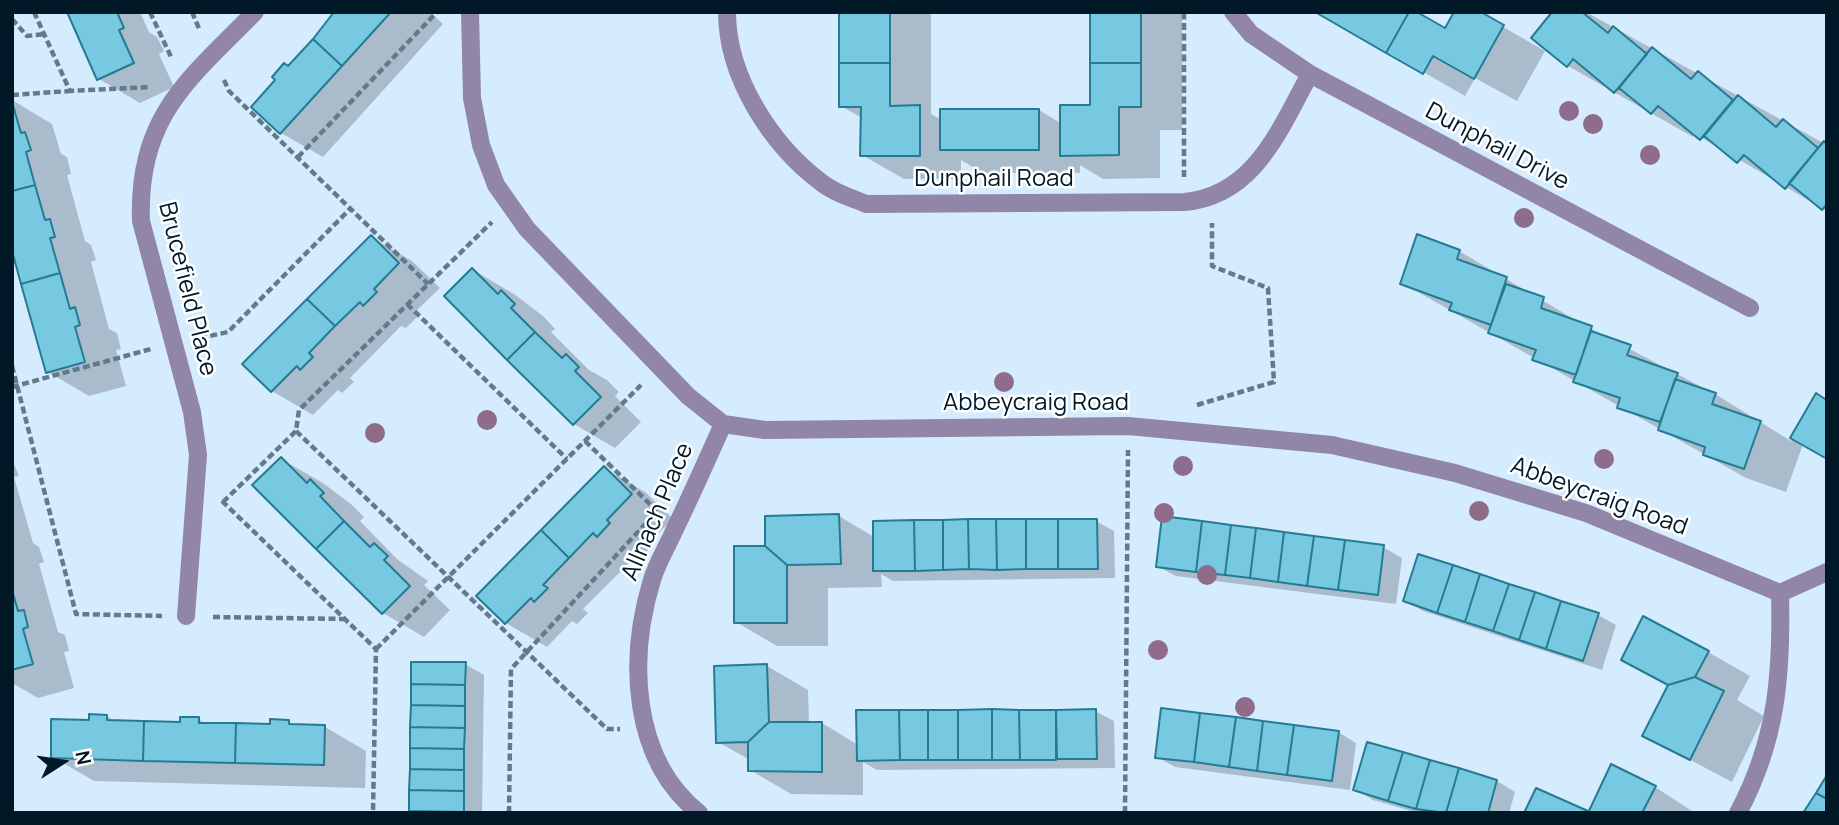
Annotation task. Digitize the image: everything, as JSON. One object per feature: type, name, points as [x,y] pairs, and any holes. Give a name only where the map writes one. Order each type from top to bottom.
[{"type":"street","name":"Brucefield Place","points":[[186,616],[198,456],[192,412],[141,221],[140,190],[146,152],[160,117],[184,86],[255,12]]},
{"type":"street","points":[[470,12],[472,98],[479,133],[496,185],[527,229],[688,396],[723,424]]},
{"type":"street","name":"Dunphail Road","points":[[727,12],[727,28],[740,78],[760,113],[789,152],[823,185],[866,204],[1184,202],[1213,197],[1253,170],[1275,139],[1310,74]]},
{"type":"street","name":"Dunphail Drive","points":[[1233,12],[1251,34],[1310,74],[1750,308]]},
{"type":"street","name":"Abbeycraig Road","points":[[723,424],[765,430],[1128,426],[1332,445],[1455,473],[1586,513],[1780,593]]},
{"type":"street","name":"Allnach Place","points":[[699,813],[685,802],[660,769],[641,709],[639,656],[643,618],[652,579],[723,424]]},
{"type":"street","points":[[1738,813],[1769,743],[1779,688],[1780,593],[1827,572]]},
{"type":"path","points":[[34,12],[70,91]]},
{"type":"path","points":[[12,95],[184,86],[150,12]]},
{"type":"path","points":[[298,157],[437,12]]},
{"type":"path","points":[[1184,12],[1184,202]]},
{"type":"path","points":[[12,19],[26,36],[44,34]]},
{"type":"path","points":[[212,57],[229,91],[428,284]]},
{"type":"path","points":[[1194,406],[1274,382],[1268,288],[1212,266],[1213,197]]},
{"type":"path","points":[[223,502],[296,431],[299,410],[510,204]]},
{"type":"path","points":[[15,386],[174,343],[228,332],[350,209]]},
{"type":"path","points":[[407,304],[566,459]]},
{"type":"path","points":[[12,366],[76,614],[345,619]]},
{"type":"path","points":[[373,813],[376,649],[659,367]]},
{"type":"path","points":[[1125,813],[1128,426]]},
{"type":"path","points":[[296,431],[607,729],[645,727]]},
{"type":"path","points":[[585,441],[674,530]]},
{"type":"path","points":[[196,476],[376,649]]},
{"type":"path","points":[[509,813],[511,670],[657,511]]},
{"type":"building","points":[[67,12],[117,12],[124,28],[119,30],[134,63],[97,80]]},
{"type":"building","points":[[334,12],[391,12],[342,66],[313,39]]},
{"type":"building","points":[[839,12],[890,12],[890,63],[839,63]]},
{"type":"building","points":[[1090,12],[1141,12],[1141,63],[1090,63]]},
{"type":"building","points":[[1315,12],[1409,12],[1386,53]]},
{"type":"building","points":[[1409,12],[1417,12],[1445,28],[1454,12],[1481,12],[1504,25],[1474,79],[1433,56],[1423,74],[1386,53]]},
{"type":"building","points":[[1552,12],[1582,12],[1608,33],[1613,26],[1647,54],[1614,93],[1573,59],[1567,67],[1531,38]]},
{"type":"building","points":[[313,39],[342,66],[280,134],[251,107],[275,80],[272,77],[284,63],[288,66]]},
{"type":"building","points":[[1652,47],[1691,79],[1698,71],[1733,100],[1700,140],[1658,106],[1651,114],[1619,88]]},
{"type":"building","points":[[839,63],[890,63],[890,106],[920,105],[920,156],[860,156],[861,107],[839,107]]},
{"type":"building","points":[[1090,63],[1141,63],[1141,107],[1119,107],[1119,155],[1060,156],[1060,105],[1090,105]]},
{"type":"building","points":[[1738,95],[1776,127],[1783,119],[1818,148],[1785,189],[1744,155],[1737,163],[1704,136]]},
{"type":"building","points":[[12,102],[21,133],[25,132],[31,150],[26,152],[35,185],[12,191]]},
{"type":"building","points":[[940,109],[1039,109],[1039,150],[940,150]]},
{"type":"building","points":[[1824,141],[1827,144],[1827,204],[1822,210],[1789,183]]},
{"type":"building","points":[[35,185],[45,220],[50,219],[55,237],[50,238],[60,273],[21,284],[12,251],[12,191]]},
{"type":"building","points":[[1417,234],[1460,250],[1457,259],[1507,277],[1491,325],[1449,310],[1452,303],[1400,284]]},
{"type":"building","points":[[371,235],[399,263],[374,289],[377,292],[363,306],[360,302],[335,326],[307,299]]},
{"type":"building","points":[[472,268],[498,294],[501,290],[515,304],[511,308],[535,332],[507,360],[444,296]]},
{"type":"building","points":[[60,273],[70,309],[75,307],[80,325],[75,327],[85,362],[46,373],[21,284]]},
{"type":"building","points":[[1506,284],[1544,297],[1541,308],[1592,326],[1576,375],[1532,360],[1536,350],[1488,333]]},
{"type":"building","points":[[307,299],[335,326],[309,353],[313,357],[300,370],[297,366],[271,392],[242,364]]},
{"type":"building","points":[[1591,331],[1631,345],[1627,355],[1678,373],[1660,422],[1617,408],[1620,398],[1573,382]]},
{"type":"building","points":[[535,332],[562,358],[566,354],[579,367],[575,371],[601,397],[573,425],[507,360]]},
{"type":"building","points":[[1675,379],[1716,393],[1712,404],[1761,421],[1744,469],[1703,455],[1705,447],[1658,430]]},
{"type":"building","points":[[1816,393],[1825,399],[1827,396],[1827,459],[1790,438]]},
{"type":"building","points":[[281,457],[307,483],[310,479],[324,493],[320,496],[344,521],[316,549],[252,485]]},
{"type":"building","points":[[604,466],[632,494],[607,520],[610,523],[597,537],[593,533],[569,558],[541,530]]},
{"type":"building","points":[[839,514],[841,564],[787,565],[765,546],[765,516]]},
{"type":"building","points":[[1162,516],[1202,521],[1196,572],[1156,567]]},
{"type":"building","points":[[968,519],[996,519],[997,570],[969,569]]},
{"type":"building","points":[[968,519],[969,569],[943,570],[943,520]]},
{"type":"building","points":[[996,519],[1026,519],[1026,569],[997,570]]},
{"type":"building","points":[[1026,519],[1058,519],[1058,569],[1026,569]]},
{"type":"building","points":[[1058,519],[1097,519],[1098,569],[1058,569]]},
{"type":"building","points":[[914,520],[943,520],[943,570],[915,571]]},
{"type":"building","points":[[914,520],[915,571],[873,571],[873,521]]},
{"type":"building","points":[[344,521],[370,547],[374,543],[388,556],[384,560],[410,586],[382,614],[316,549]]},
{"type":"building","points":[[1202,521],[1231,525],[1225,575],[1196,572]]},
{"type":"building","points":[[1231,525],[1256,528],[1250,578],[1225,575]]},
{"type":"building","points":[[1256,528],[1284,532],[1278,582],[1250,578]]},
{"type":"building","points":[[541,530],[569,558],[543,585],[548,588],[534,602],[531,598],[505,624],[476,596]]},
{"type":"building","points":[[1284,532],[1314,536],[1307,586],[1278,582]]},
{"type":"building","points":[[1314,536],[1345,540],[1338,590],[1307,586]]},
{"type":"building","points":[[1345,540],[1384,545],[1378,595],[1338,590]]},
{"type":"building","points":[[734,546],[765,546],[787,565],[787,623],[734,623]]},
{"type":"building","points":[[1418,554],[1453,565],[1437,613],[1403,601]]},
{"type":"building","points":[[1453,565],[1480,574],[1465,622],[1437,613]]},
{"type":"building","points":[[1480,574],[1509,584],[1493,631],[1465,622]]},
{"type":"building","points":[[1509,584],[1535,592],[1519,640],[1493,631]]},
{"type":"building","points":[[12,590],[18,611],[24,610],[28,627],[23,629],[33,664],[12,670]]},
{"type":"building","points":[[1535,592],[1561,601],[1546,649],[1519,640]]},
{"type":"building","points":[[1561,601],[1599,613],[1583,661],[1546,649]]},
{"type":"building","points":[[1643,616],[1709,651],[1695,677],[1668,685],[1621,660]]},
{"type":"building","points":[[411,662],[466,662],[465,685],[411,684]]},
{"type":"building","points":[[767,664],[769,722],[748,742],[716,743],[714,666]]},
{"type":"building","points":[[1695,677],[1724,691],[1690,760],[1642,736],[1668,685]]},
{"type":"building","points":[[411,684],[465,685],[465,706],[411,705]]},
{"type":"building","points":[[411,705],[465,706],[465,728],[410,727]]},
{"type":"building","points":[[1161,708],[1200,713],[1194,762],[1155,758]]},
{"type":"building","points":[[992,709],[992,760],[958,760],[958,710]]},
{"type":"building","points":[[992,709],[1019,710],[1020,760],[992,760]]},
{"type":"building","points":[[1096,709],[1097,759],[1057,759],[1056,710]]},
{"type":"building","points":[[856,710],[899,710],[900,760],[857,761]]},
{"type":"building","points":[[899,710],[928,710],[928,760],[900,760]]},
{"type":"building","points":[[928,710],[958,710],[958,760],[928,760]]},
{"type":"building","points":[[1019,710],[1056,710],[1056,760],[1020,760]]},
{"type":"building","points":[[1200,713],[1236,717],[1229,767],[1194,762]]},
{"type":"building","points":[[89,714],[107,715],[107,720],[144,721],[143,761],[51,758],[51,719],[89,720]]},
{"type":"building","points":[[180,717],[199,717],[199,723],[236,723],[235,763],[143,761],[144,721],[180,722]]},
{"type":"building","points":[[1236,717],[1263,721],[1257,771],[1229,767]]},
{"type":"building","points":[[270,719],[289,720],[289,724],[325,725],[324,765],[235,763],[236,723],[270,724]]},
{"type":"building","points":[[1263,721],[1294,725],[1287,775],[1257,771]]},
{"type":"building","points":[[769,722],[822,722],[822,772],[748,771],[748,742]]},
{"type":"building","points":[[1294,725],[1339,731],[1332,781],[1287,775]]},
{"type":"building","points":[[410,727],[465,728],[464,749],[410,748]]},
{"type":"building","points":[[1367,742],[1403,752],[1388,801],[1353,790]]},
{"type":"building","points":[[410,748],[464,749],[464,770],[410,769]]},
{"type":"building","points":[[1403,752],[1430,760],[1416,809],[1388,801]]},
{"type":"building","points":[[1430,760],[1459,768],[1446,813],[1416,809]]},
{"type":"building","points":[[1611,764],[1656,786],[1642,813],[1588,813]]},
{"type":"building","points":[[1459,768],[1497,780],[1488,813],[1446,813]]},
{"type":"building","points":[[410,769],[464,770],[464,791],[409,790]]},
{"type":"building","points":[[1827,775],[1827,799],[1816,793]]},
{"type":"building","points":[[1536,788],[1588,811],[1588,813],[1524,813]]},
{"type":"building","points":[[409,790],[464,791],[464,812],[409,811]]},
{"type":"building","points":[[1816,793],[1827,799],[1827,813],[1803,813]]}]
